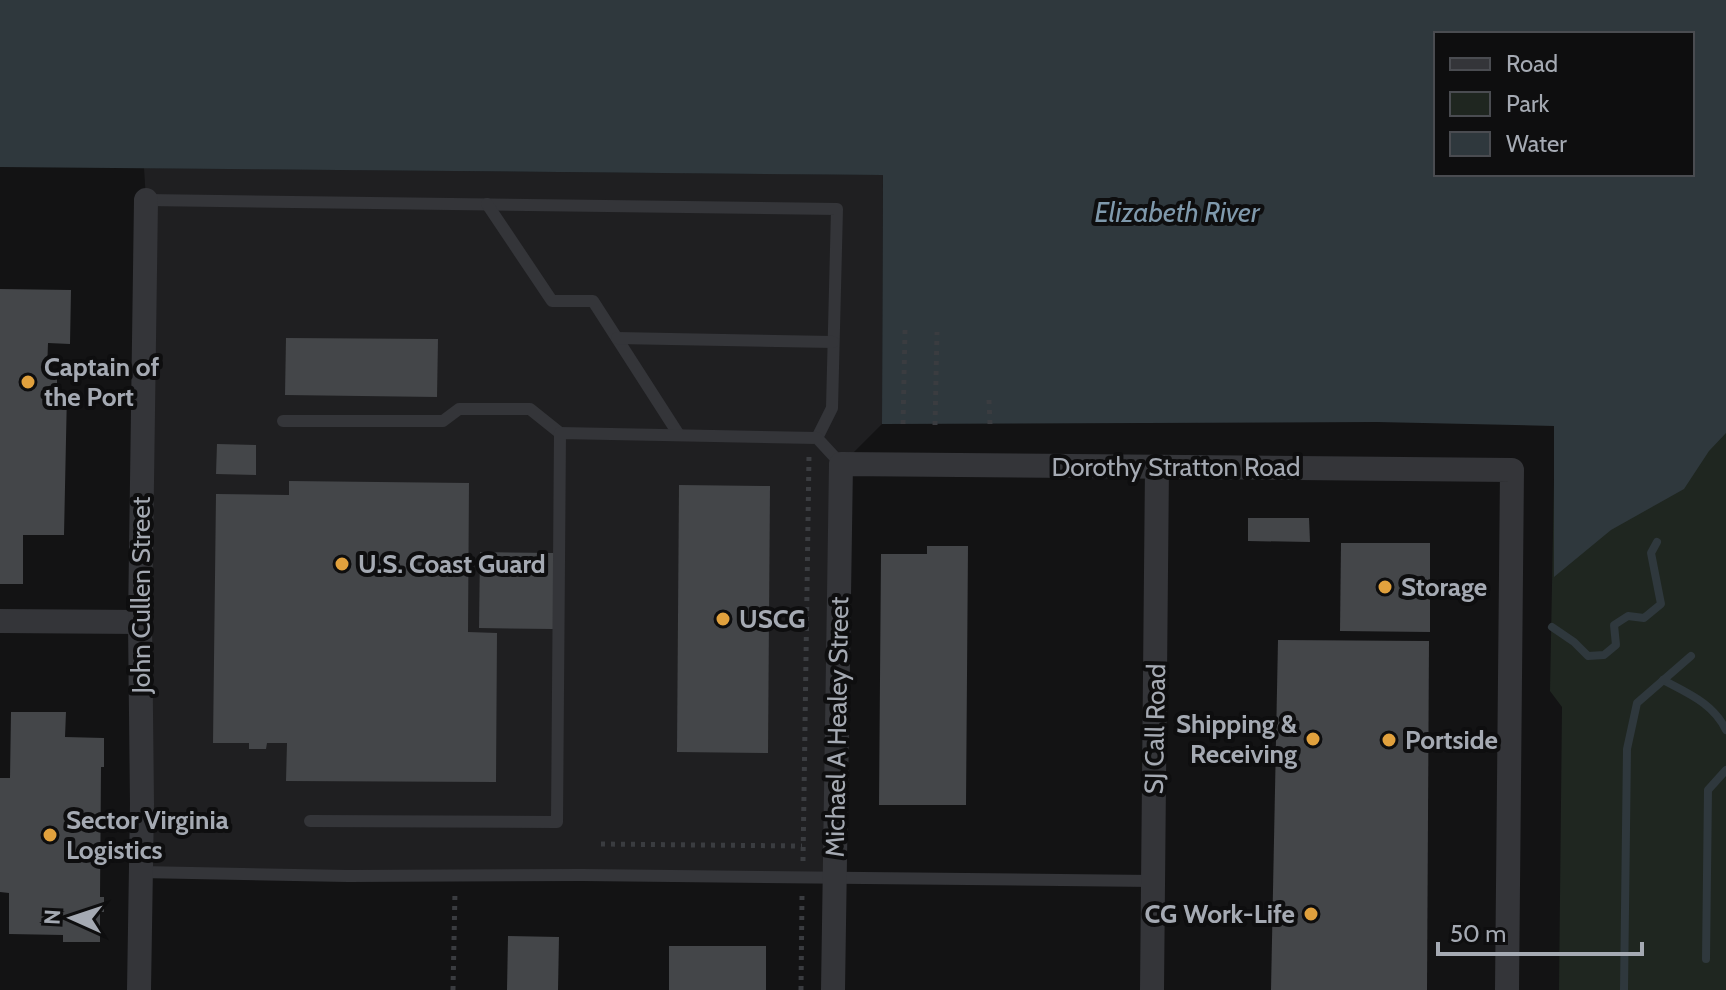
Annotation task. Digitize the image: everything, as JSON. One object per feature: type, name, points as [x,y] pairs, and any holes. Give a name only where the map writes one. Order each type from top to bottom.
[{"type":"street","name":"John Cullen Street","points":[[139,990],[146,200]]},
{"type":"street","name":"Dorothy Stratton Road","points":[[841,464],[1512,470],[1507,990]]},
{"type":"street","name":"Michael A Healey Street","points":[[833,990],[841,464]]},
{"type":"street","name":"SJ Call Road","points":[[1152,990],[1157,467]]},
{"type":"street","points":[[0,621],[140,622]]},
{"type":"lane","points":[[146,200],[837,209],[832,408],[813,438]]},
{"type":"lane","points":[[487,204],[552,301],[593,301],[679,435]]},
{"type":"lane","points":[[617,338],[833,342]]},
{"type":"lane","points":[[283,421],[443,421],[459,409],[530,409],[560,433],[813,438],[841,464]]},
{"type":"lane","points":[[310,821],[557,822],[560,433]]},
{"type":"lane","points":[[140,872],[1153,881]]},
{"type":"path","points":[[903,424],[905,330]]},
{"type":"path","points":[[935,425],[937,332]]},
{"type":"path","points":[[989,400],[990,424]]},
{"type":"path","points":[[801,990],[813,438]]},
{"type":"path","points":[[601,844],[802,846]]},
{"type":"path","points":[[453,990],[455,876]]},
{"type":"shaded area","points":[[144,168],[883,175],[882,424],[841,465],[835,877],[140,872]]},
{"type":"green space","points":[[1726,334],[1726,990],[1559,990],[1562,707],[1550,691],[1555,426]]},
{"type":"water","name":"Elizabeth River","points":[[0,0],[1726,0],[1726,433],[1709,451],[1684,489],[1611,530],[1554,577],[1554,426],[1377,422],[882,424],[883,175],[0,167]]},
{"type":"building","name":"Captain of the Port","points":[[0,289],[71,290],[70,344],[48,343],[47,372],[57,372],[57,392],[67,392],[64,535],[23,535],[23,584],[0,584]]},
{"type":"building","points":[[286,338],[438,339],[437,397],[285,395]]},
{"type":"building","points":[[217,444],[256,445],[256,475],[216,474]]},
{"type":"building","name":"U.S. Coast Guard","points":[[289,481],[469,483],[468,632],[497,633],[496,782],[286,781],[287,743],[267,743],[266,749],[249,749],[249,743],[213,743],[216,494],[289,495]]},
{"type":"building","name":"USCG","points":[[679,485],[770,486],[768,753],[677,752]]},
{"type":"building","points":[[1248,518],[1309,518],[1310,542],[1248,541]]},
{"type":"building","name":"Storage","points":[[1341,543],[1430,543],[1430,632],[1340,631]]},
{"type":"building","points":[[927,546],[968,546],[966,805],[879,805],[881,554],[927,554]]},
{"type":"building","points":[[480,552],[554,553],[553,629],[479,628]]},
{"type":"building","points":[[1278,640],[1429,641],[1427,990],[1271,990]]},
{"type":"building","name":"Sector Virginia Logistics","points":[[11,712],[66,712],[65,737],[104,738],[100,897],[104,897],[104,912],[100,912],[100,942],[63,942],[63,935],[9,934],[9,893],[0,892],[0,778],[10,778]]},
{"type":"building","points":[[508,936],[559,937],[558,990],[507,990]]},
{"type":"building","points":[[669,946],[766,946],[766,990],[669,990]]},
{"type":"waterway","points":[[1552,627],[1588,656],[1604,655],[1616,645],[1614,625],[1628,616],[1644,618],[1661,604],[1651,553],[1657,542]]},
{"type":"waterway","points":[[1624,990],[1627,749],[1637,703],[1691,656]]},
{"type":"waterway","points":[[1663,680],[1707,706],[1726,730]]},
{"type":"waterway","points":[[1706,959],[1708,790],[1726,770]]},
{"type":"place","name":"Captain of the Port","points":[[28,382]]},
{"type":"place","name":"U.S. Coast Guard","points":[[342,564]]},
{"type":"place","name":"Storage","points":[[1385,587]]},
{"type":"place","name":"USCG","points":[[723,619]]},
{"type":"place","name":"Shipping & Receiving","points":[[1313,739]]},
{"type":"place","name":"Portside","points":[[1389,740]]},
{"type":"place","name":"Sector Virginia Logistics","points":[[50,835]]},
{"type":"place","name":"CG Work-Life","points":[[1311,914]]}]
